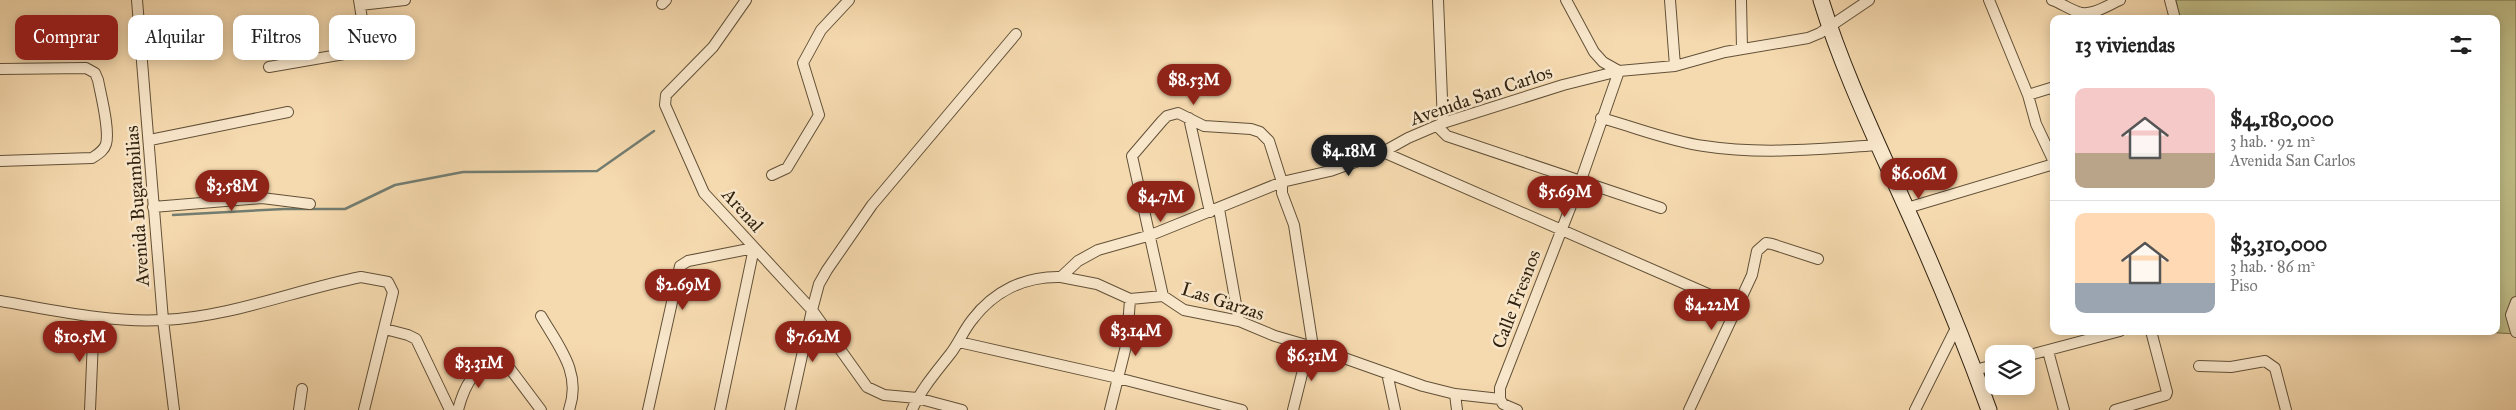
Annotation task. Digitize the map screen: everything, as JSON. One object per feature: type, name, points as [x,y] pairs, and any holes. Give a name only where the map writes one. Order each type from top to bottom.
[{"type":"street","name":"Avenida Bugambilias","points":[[137,0],[150,140],[163,320],[174,410]]},
{"type":"street","points":[[269,67],[367,50],[360,3],[405,0]]},
{"type":"street","name":"Arenal","points":[[746,0],[713,48],[666,95],[665,105],[704,193],[812,310],[866,387],[884,395],[917,398],[962,410]]},
{"type":"street","points":[[772,175],[787,168],[819,115],[804,63],[821,30],[849,0]]},
{"type":"street","points":[[1438,0],[1440,125],[1447,136],[1660,208]]},
{"type":"street","points":[[1566,0],[1594,52],[1603,62],[1619,71]]},
{"type":"street","points":[[1670,0],[1675,66]]},
{"type":"street","points":[[1741,0],[1742,49]]},
{"type":"street","points":[[1821,0],[1828,26],[1957,326],[1989,410]]},
{"type":"street","name":"Avenida San Carlos","points":[[1062,277],[1089,254],[1151,235],[1282,182],[1330,171],[1383,152],[1408,138],[1440,125],[1563,85],[1619,71],[1675,66],[1742,49],[1808,38],[1820,33],[1869,0]]},
{"type":"street","points":[[1989,0],[2028,95],[2036,124],[2050,154]]},
{"type":"street","points":[[2052,0],[2066,4],[2080,13],[2086,14],[2120,0]]},
{"type":"street","points":[[2170,0],[2174,15]]},
{"type":"street","points":[[790,410],[812,310],[819,284],[827,270],[872,205],[1016,34]]},
{"type":"street","points":[[0,69],[86,68],[95,73],[98,80],[107,135],[106,144],[101,152],[92,158],[0,160]]},
{"type":"street","name":"Calle Fresnos","points":[[1500,399],[1500,388],[1581,180],[1601,118],[1619,71]]},
{"type":"street","points":[[2028,95],[2050,88]]},
{"type":"street","points":[[150,140],[288,112]]},
{"type":"street","points":[[1163,296],[1132,156],[1167,116],[1178,113],[1204,126],[1239,127],[1260,132],[1269,141],[1282,182],[1282,193],[1294,225],[1313,347],[1304,366],[1293,410]]},
{"type":"street","points":[[1189,118],[1215,210],[1239,321]]},
{"type":"street","points":[[1601,118],[1687,143],[1732,150],[1820,149],[1878,145]]},
{"type":"street","points":[[1383,152],[1738,307]]},
{"type":"street","points":[[1907,208],[2050,164]]},
{"type":"street","points":[[154,207],[262,198],[310,204]]},
{"type":"street","points":[[1690,410],[1752,276],[1756,251],[1766,243],[1818,259]]},
{"type":"street","points":[[648,410],[680,266],[688,261],[754,248],[720,410]]},
{"type":"street","points":[[0,301],[94,317],[163,320],[228,311],[361,277],[380,280],[392,286],[393,292],[364,410]]},
{"type":"street","points":[[912,410],[917,398],[959,342],[971,321],[995,295],[1032,278],[1062,277]]},
{"type":"street","name":"Las Garzas","points":[[1062,277],[1097,284],[1130,299],[1163,296],[1184,310],[1239,321],[1275,336],[1455,394],[1500,399],[1504,404],[1517,410]]},
{"type":"street","points":[[1110,410],[1127,342],[1130,299]]},
{"type":"street","points":[[2516,302],[2511,315],[2516,332]]},
{"type":"street","points":[[541,316],[573,376],[574,388],[569,410]]},
{"type":"street","points":[[90,410],[94,317]]},
{"type":"street","points":[[1915,410],[1957,326]]},
{"type":"street","points":[[384,329],[408,335],[416,340],[450,410]]},
{"type":"street","points":[[2035,354],[2106,335]]},
{"type":"street","points":[[2115,410],[2166,395],[2152,335]]},
{"type":"street","points":[[959,342],[1118,378],[1242,410]]},
{"type":"street","points":[[2048,351],[2064,410]]},
{"type":"street","points":[[458,410],[466,384],[484,367],[497,361],[511,370],[541,410]]},
{"type":"street","points":[[2199,366],[2231,367],[2265,361],[2274,365],[2286,410]]},
{"type":"street","points":[[1975,370],[1985,367]]},
{"type":"street","points":[[1388,373],[1395,410]]},
{"type":"street","points":[[299,410],[302,389]]},
{"type":"street","points":[[1455,394],[1457,410]]},
{"type":"shaded area","points":[[2176,0],[2516,0],[2516,334],[2500,333],[2500,15],[2179,15]]},
{"type":"waterway","points":[[173,215],[284,209],[345,209],[395,185],[463,172],[597,171],[654,131]]}]
